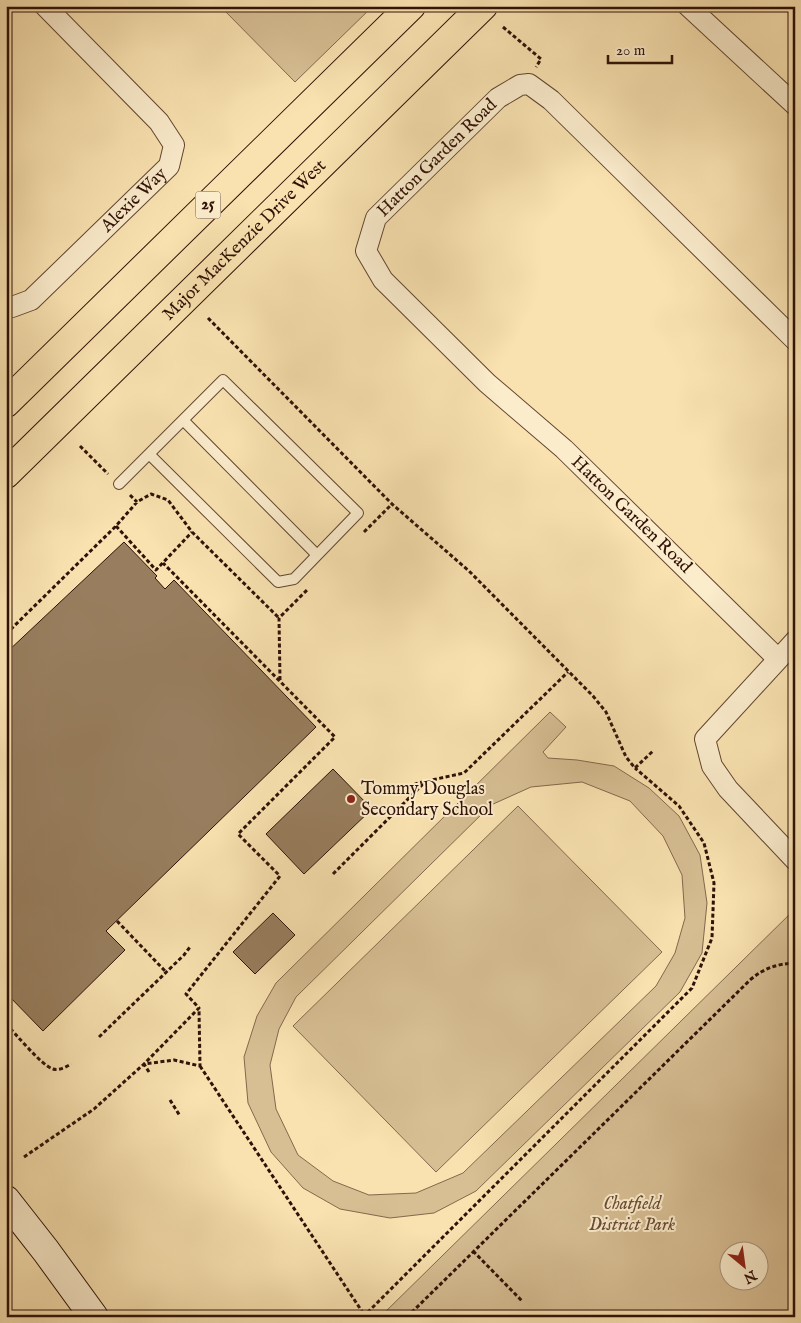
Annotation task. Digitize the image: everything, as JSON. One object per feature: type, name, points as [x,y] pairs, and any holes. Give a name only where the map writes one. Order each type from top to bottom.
[{"type":"main road","name":"25","points":[[6,403],[411,6]]},
{"type":"main road","name":"Major MacKenzie Drive West","points":[[6,474],[483,6]]},
{"type":"street","name":"Alexie Way","points":[[6,305],[12,307],[31,300],[169,166],[174,145],[160,122],[45,6]]},
{"type":"street","points":[[688,6],[795,104]]},
{"type":"street","points":[[530,84],[551,100],[795,340]]},
{"type":"street","name":"Hatton Garden Road","points":[[530,84],[520,85],[498,98],[376,218],[366,251],[383,280],[487,383],[564,449],[777,658]]},
{"type":"street","points":[[795,641],[777,658],[705,739],[712,766],[728,789],[795,860]]},
{"type":"street","points":[[6,1200],[94,1317]]},
{"type":"lane","points":[[119,484],[148,454],[223,380],[358,513],[294,579],[278,582],[148,454]]},
{"type":"lane","points":[[183,420],[317,555]]},
{"type":"path","points":[[503,27],[541,59],[530,84]]},
{"type":"path","points":[[163,562],[336,737],[238,834],[280,876],[186,994],[199,1008],[200,1066],[364,1316],[692,988],[712,938],[714,883],[704,844],[679,806],[635,768],[626,757],[606,712],[469,571],[392,504],[208,318]]},
{"type":"path","points":[[80,446],[108,474]]},
{"type":"path","points":[[6,634],[116,526],[137,502],[150,494],[168,500],[192,532],[279,618],[280,681]]},
{"type":"path","points":[[130,495],[137,502]]},
{"type":"path","points":[[359,537],[392,504]]},
{"type":"path","points":[[116,526],[156,570],[192,532]]},
{"type":"path","points":[[279,618],[312,585]]},
{"type":"path","points":[[396,792],[427,781],[464,773],[568,672]]},
{"type":"path","points":[[635,768],[653,751]]},
{"type":"path","points":[[333,874],[427,781]]},
{"type":"path","points":[[116,921],[166,972]]},
{"type":"path","points":[[99,1037],[190,947]]},
{"type":"path","points":[[407,1317],[750,980],[772,966],[795,963]]},
{"type":"path","points":[[24,1157],[94,1109],[144,1064],[199,1008]]},
{"type":"path","points":[[6,1024],[44,1063],[53,1069],[63,1068],[72,1064]]},
{"type":"path","points":[[144,1064],[174,1060],[200,1066]]},
{"type":"path","points":[[144,1064],[149,1072]]},
{"type":"path","points":[[170,1100],[180,1116]]},
{"type":"path","points":[[473,1251],[522,1301]]},
{"type":"green space","points":[[220,6],[373,6],[295,82]]},
{"type":"green space","points":[[550,712],[566,727],[543,752],[548,758],[577,760],[614,766],[649,788],[679,816],[700,855],[707,903],[702,953],[680,992],[476,1191],[434,1213],[390,1218],[340,1209],[303,1188],[271,1152],[248,1103],[244,1057],[257,1016],[276,983]],"holes":[[[582,782],[630,801],[663,836],[682,875],[685,918],[675,953],[656,986],[463,1173],[416,1193],[369,1195],[333,1181],[298,1155],[276,1109],[270,1065],[279,1029],[296,997],[491,805],[531,787]]]},
{"type":"green space","points":[[518,806],[662,952],[436,1172],[293,1026]]},
{"type":"green space","name":"Chatfield District Park","points":[[795,909],[795,1317],[380,1317]]},
{"type":"building","points":[[124,542],[157,576],[155,578],[165,589],[174,580],[316,727],[106,931],[125,950],[43,1031],[6,993],[6,653]]},
{"type":"building","points":[[333,769],[372,809],[304,874],[266,834]]},
{"type":"building","points":[[273,913],[295,935],[255,974],[233,952]]},
{"type":"place","name":"Tommy Douglas Secondary School","points":[[351,799]]}]
